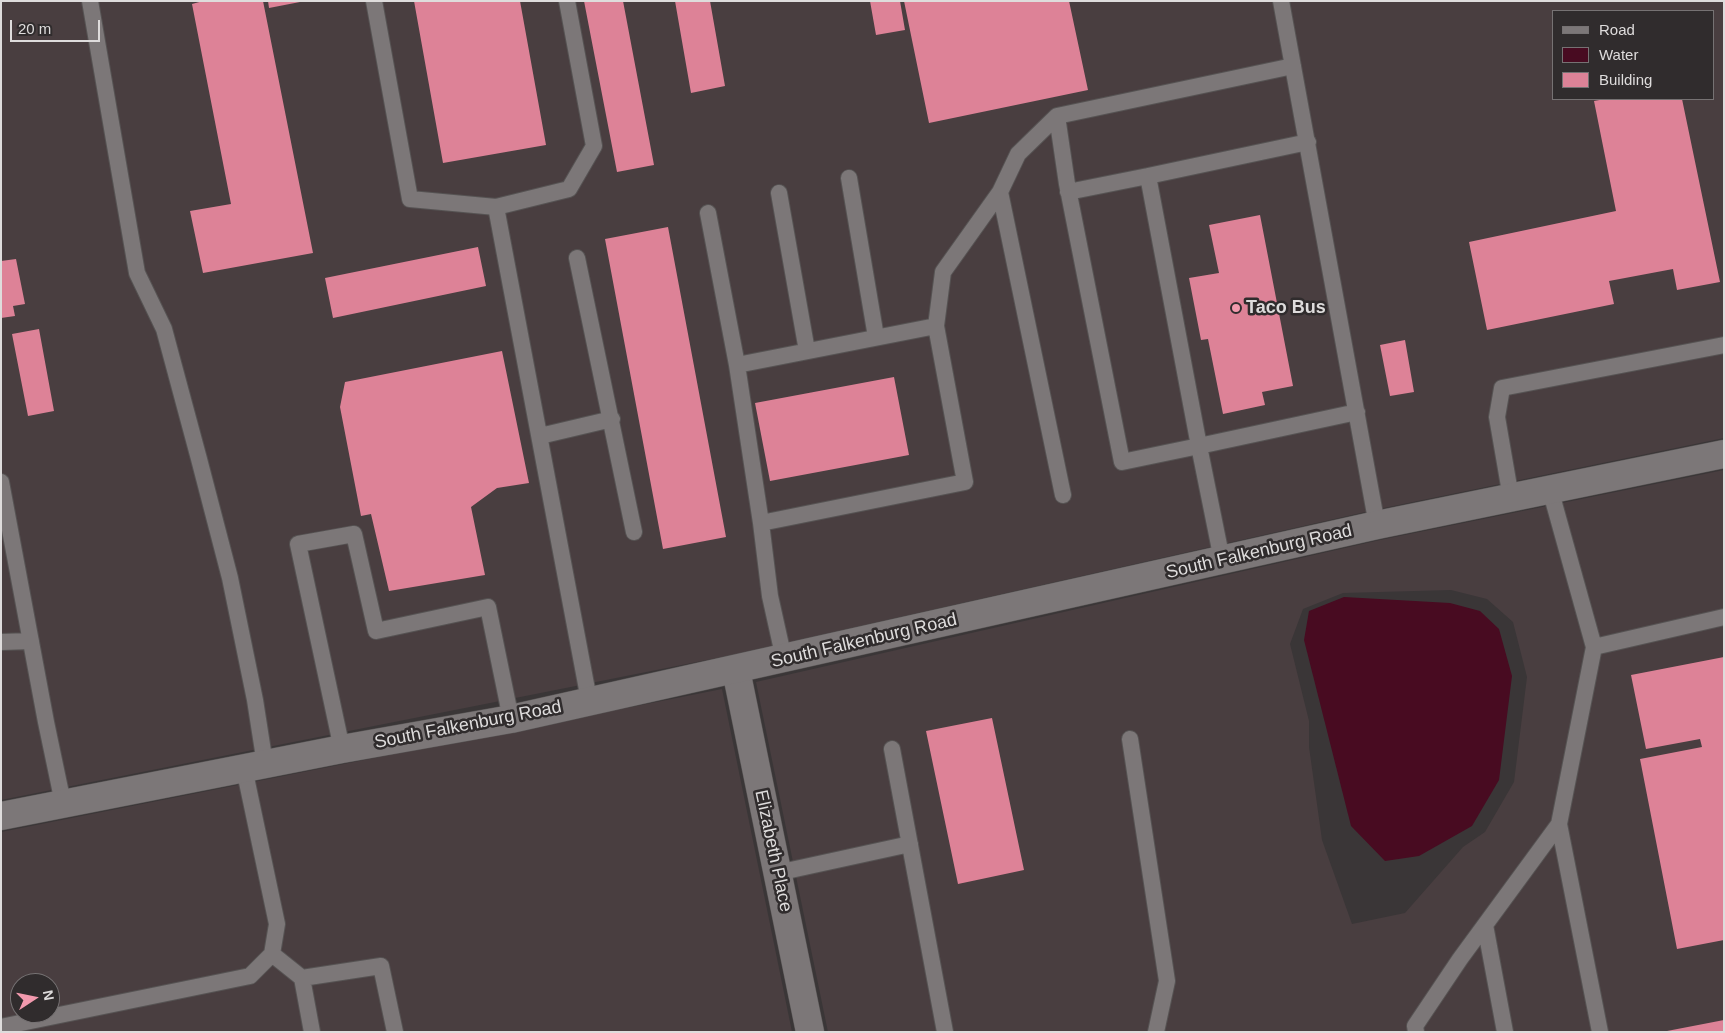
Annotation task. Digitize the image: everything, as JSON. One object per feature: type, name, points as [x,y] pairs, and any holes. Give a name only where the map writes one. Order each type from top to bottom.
[{"type":"street","name":"South Falkenburg Road","points":[[1,816],[342,749],[511,719],[1377,525],[1724,454]]},
{"type":"street","name":"Elizabeth Place","points":[[736,670],[810,1032]]},
{"type":"lane","points":[[1,1027],[250,976],[272,954],[277,924],[255,766],[256,700],[230,578],[164,329],[137,272],[90,1]]},
{"type":"lane","points":[[374,1],[410,200],[496,207],[569,189],[594,146],[567,1]]},
{"type":"lane","points":[[1281,1],[1377,525]]},
{"type":"lane","points":[[761,522],[965,482],[936,326],[943,272],[1000,192],[1018,154],[1057,116],[1293,66]]},
{"type":"lane","points":[[1057,116],[1068,192],[1122,462],[1357,412]]},
{"type":"lane","points":[[1068,192],[1308,142]]},
{"type":"lane","points":[[1148,176],[1222,560]]},
{"type":"lane","points":[[849,178],[876,337]]},
{"type":"lane","points":[[1000,192],[1063,495]]},
{"type":"lane","points":[[779,193],[807,351]]},
{"type":"lane","points":[[496,207],[589,700]]},
{"type":"lane","points":[[708,213],[737,365],[761,522],[770,596],[784,659]]},
{"type":"lane","points":[[576,258],[612,419],[634,532]]},
{"type":"lane","points":[[737,365],[936,326]]},
{"type":"lane","points":[[1511,498],[1497,417],[1502,388],[1724,344]]},
{"type":"lane","points":[[540,436],[612,419]]},
{"type":"lane","points":[[1,482],[64,804]]},
{"type":"lane","points":[[1550,489],[1594,647],[1559,824],[1600,1032]]},
{"type":"lane","points":[[342,749],[298,544],[354,534],[376,631],[488,607],[511,719]]},
{"type":"lane","points":[[1594,647],[1724,617]]},
{"type":"lane","points":[[1,642],[10,640],[31,641]]},
{"type":"lane","points":[[1130,739],[1167,981],[1156,1032]]},
{"type":"lane","points":[[892,749],[945,1032]]},
{"type":"lane","points":[[1416,1032],[1414,1026],[1559,824]]},
{"type":"lane","points":[[777,873],[910,844]]},
{"type":"lane","points":[[1485,925],[1505,1032]]},
{"type":"lane","points":[[272,954],[302,978],[312,1032]]},
{"type":"lane","points":[[302,978],[381,966],[395,1032]]},
{"type":"shaded area","points":[[1,1],[1724,1],[1724,438],[1374,510],[732,655],[1,800]]},
{"type":"shaded area","points":[[1724,470],[1724,1032],[828,1032],[756,682],[1380,540]],"holes":[[[1451,590],[1487,599],[1513,622],[1527,677],[1514,782],[1485,832],[1463,847],[1405,913],[1352,924],[1322,840],[1309,747],[1309,721],[1290,644],[1303,609],[1343,593]]]},
{"type":"shaded area","points":[[722,689],[792,1032],[1,1032],[1,832]]},
{"type":"water","points":[[1344,597],[1450,603],[1480,611],[1499,629],[1512,676],[1499,780],[1472,826],[1419,856],[1385,861],[1351,826],[1304,640],[1309,611]]},
{"type":"building","points":[[203,1],[263,1],[313,253],[203,273],[190,211],[231,204],[192,4]]},
{"type":"building","points":[[268,1],[299,1],[300,2],[269,8]]},
{"type":"building","points":[[414,1],[520,1],[546,145],[443,163]]},
{"type":"building","points":[[584,1],[623,1],[654,165],[617,172]]},
{"type":"building","points":[[675,1],[710,1],[725,86],[691,93]]},
{"type":"building","points":[[870,1],[900,1],[905,30],[876,35]]},
{"type":"building","points":[[904,1],[1069,1],[1088,90],[929,123]]},
{"type":"building","points":[[1682,100],[1720,282],[1677,290],[1673,269],[1609,281],[1614,304],[1487,330],[1469,242],[1616,211],[1594,101]]},
{"type":"building","name":"Taco Bus","points":[[1260,215],[1293,386],[1262,392],[1265,405],[1223,414],[1208,339],[1201,340],[1189,278],[1219,273],[1209,225]]},
{"type":"building","points":[[668,227],[726,537],[663,549],[605,239]]},
{"type":"building","points":[[478,247],[486,286],[333,318],[325,278]]},
{"type":"building","points":[[16,259],[25,304],[13,306],[15,316],[1,318],[1,261]]},
{"type":"building","points":[[39,329],[54,411],[28,416],[12,334]]},
{"type":"building","points":[[1405,340],[1414,392],[1390,396],[1380,345]]},
{"type":"building","points":[[502,351],[529,483],[497,488],[471,507],[485,575],[389,591],[371,514],[361,516],[340,407],[345,382]]},
{"type":"building","points":[[894,377],[909,455],[770,481],[755,403]]},
{"type":"building","points":[[1724,657],[1724,940],[1677,949],[1640,759],[1702,747],[1700,739],[1646,749],[1631,675]]},
{"type":"building","points":[[992,718],[1024,870],[958,884],[926,731]]},
{"type":"building","points":[[1724,1020],[1724,1032],[1667,1032],[1667,1031]]},
{"type":"place","name":"Taco Bus","points":[[1236,308]]}]
